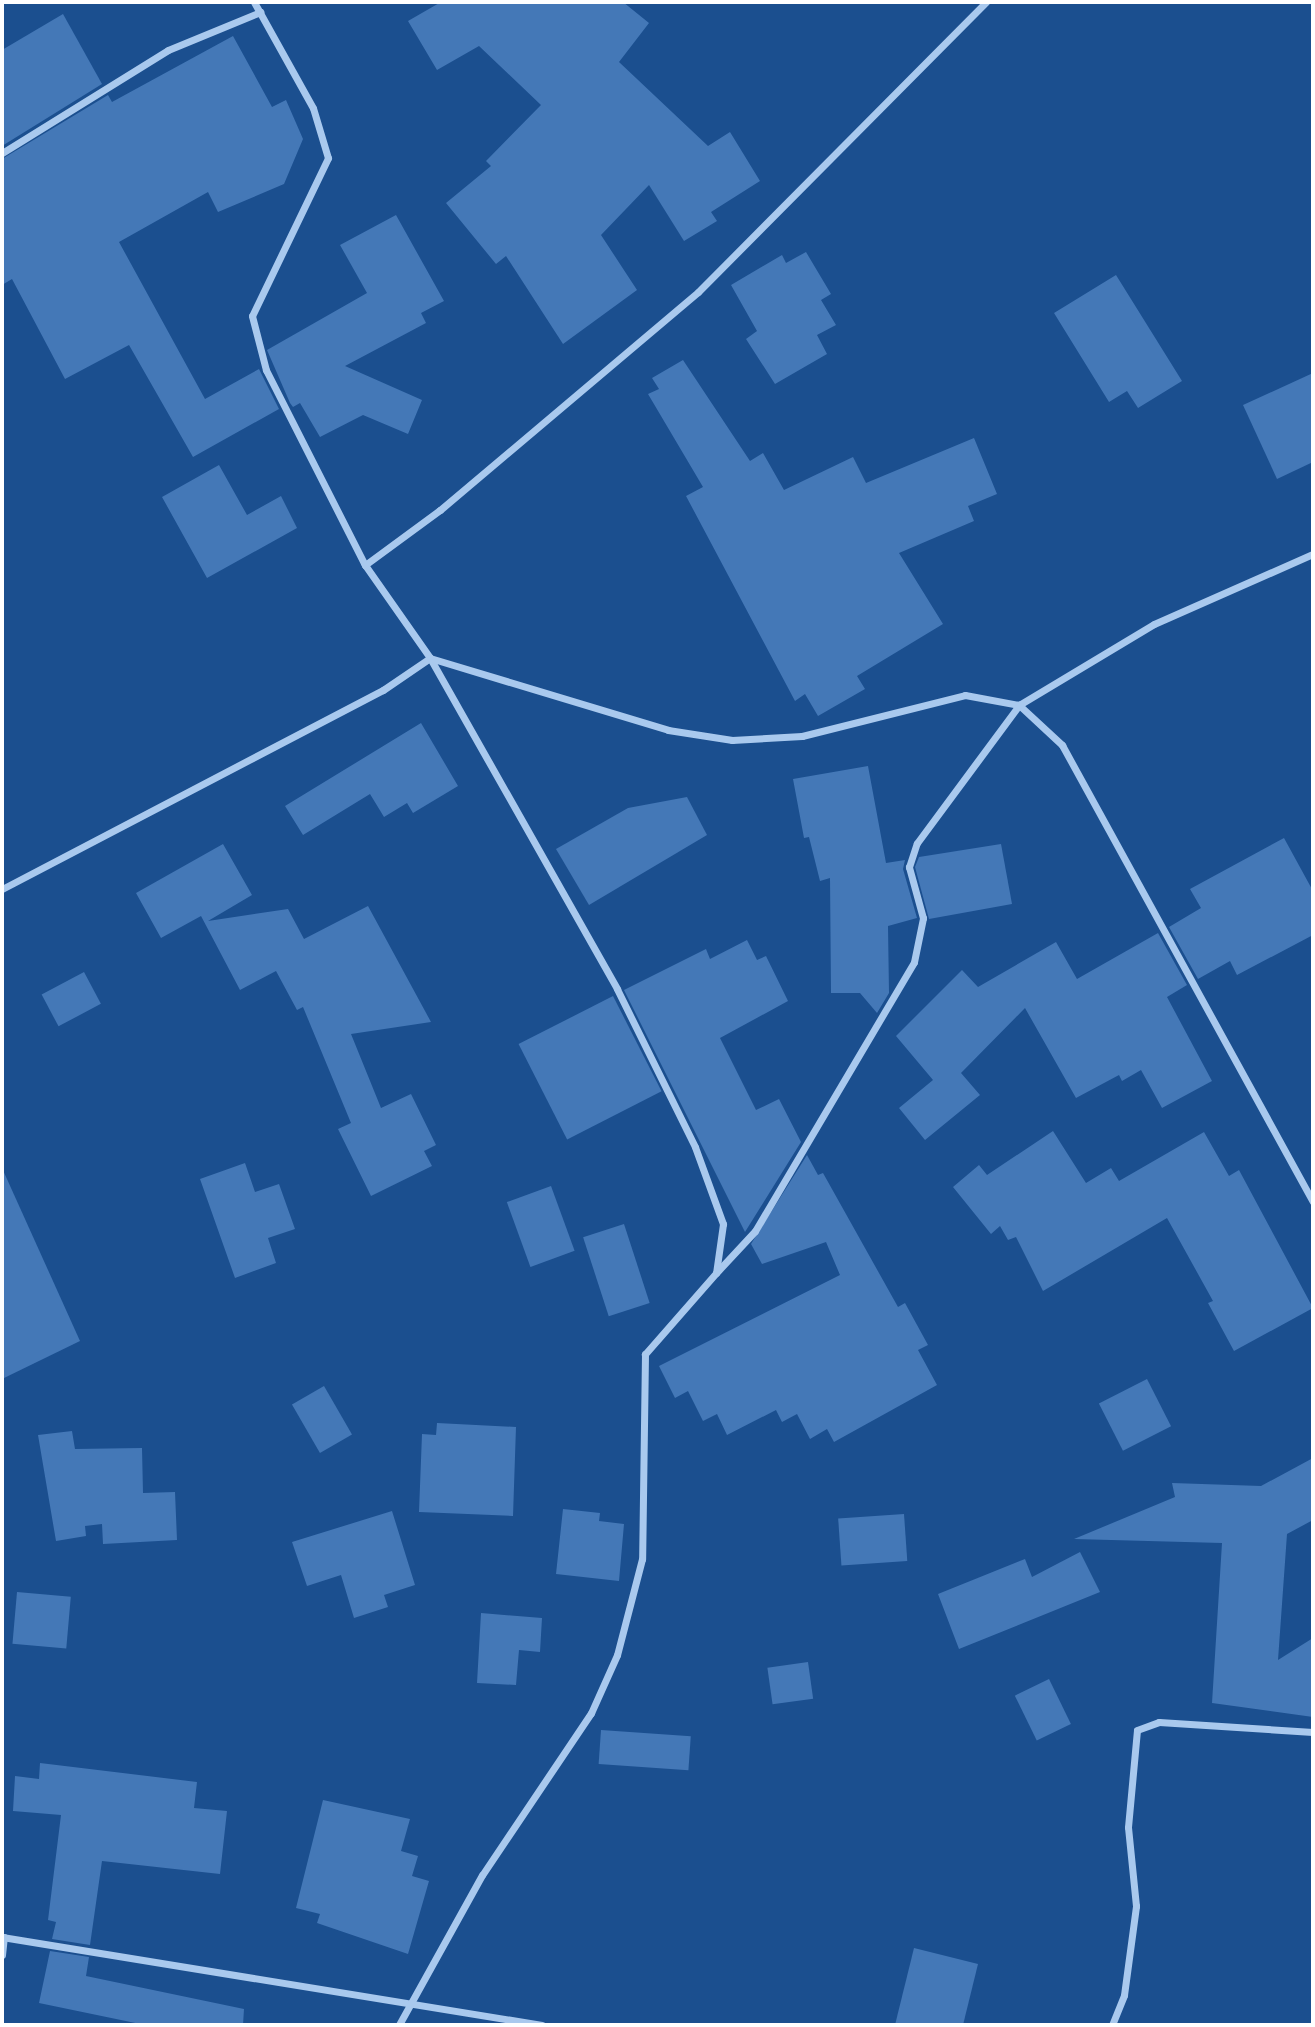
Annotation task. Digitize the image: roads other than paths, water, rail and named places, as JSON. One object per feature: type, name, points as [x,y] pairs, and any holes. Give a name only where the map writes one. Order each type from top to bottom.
[{"type":"street","points":[[254,2],[313,108],[328,158],[253,316],[266,370],[365,565],[429,658],[617,989],[695,1147],[723,1224],[716,1273]]},
{"type":"street","points":[[365,565],[440,510],[698,292],[986,2]]},
{"type":"street","points":[[2,153],[168,50],[260,12]]},
{"type":"street","points":[[399,2025],[482,1875],[591,1713],[617,1655],[642,1559],[645,1354],[755,1231],[914,962],[923,918],[909,867],[917,843],[1019,705],[1154,624],[1313,554]]},
{"type":"street","points":[[429,658],[668,730],[732,740],[802,736],[965,695],[1019,705],[1062,745],[1313,1202]]},
{"type":"street","points":[[2,889],[383,690],[429,658]]},
{"type":"street","points":[[1112,2025],[1124,1995],[1136,1906],[1128,1827],[1137,1730],[1159,1722],[1313,1732]]},
{"type":"street","points":[[2,1955],[3,1937],[542,2025]]}]
